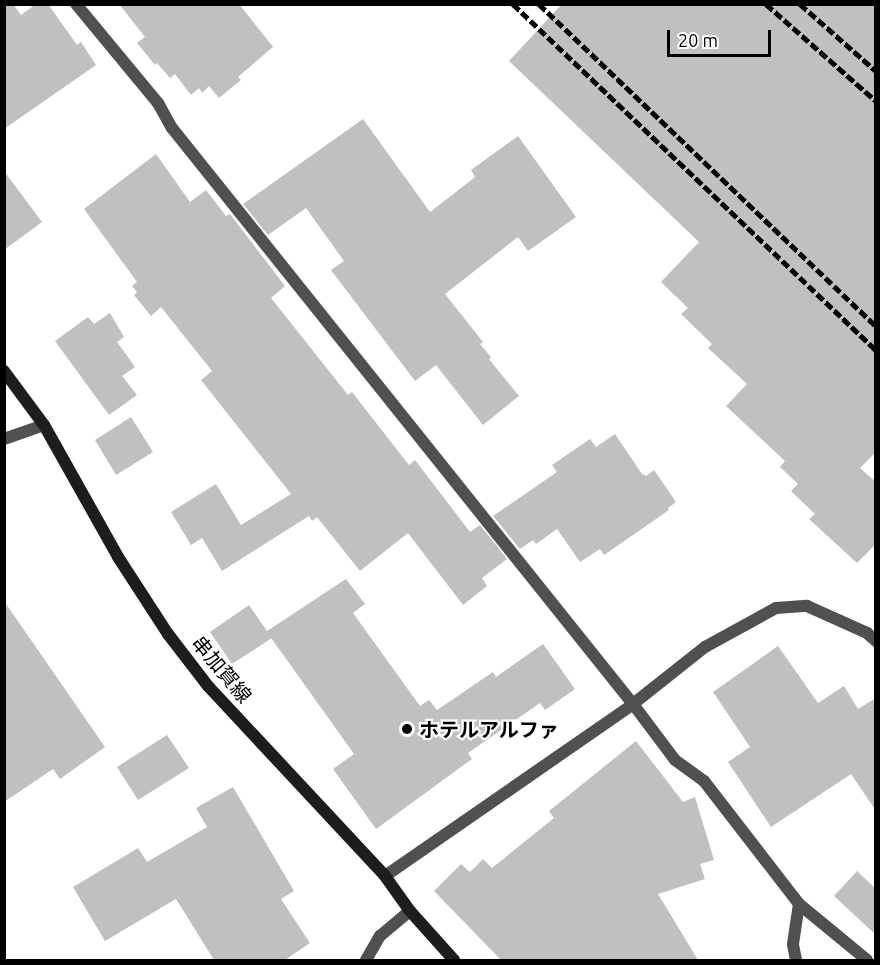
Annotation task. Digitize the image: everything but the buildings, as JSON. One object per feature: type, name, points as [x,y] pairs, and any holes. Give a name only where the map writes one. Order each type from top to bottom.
[{"type":"main road","name":"串加賀線","points":[[4,371],[44,425],[118,557],[168,634],[208,686],[385,876],[410,911],[454,960]]},
{"type":"street","points":[[76,4],[158,103],[172,128],[633,704],[675,760],[704,781],[799,904],[867,960]]},
{"type":"street","points":[[4,439],[44,425]]},
{"type":"street","points":[[385,876],[633,704],[705,647],[776,608],[807,606],[867,633],[876,641]]},
{"type":"street","points":[[796,960],[793,944],[799,904]]},
{"type":"street","points":[[366,960],[380,936],[410,911]]},
{"type":"railway","points":[[513,4],[876,350]]},
{"type":"railway","points":[[539,4],[876,326]]},
{"type":"railway","points":[[766,4],[876,101]]},
{"type":"railway","points":[[800,4],[876,71]]},
{"type":"place","name":"ホテルアルファ","points":[[407,729]]}]
